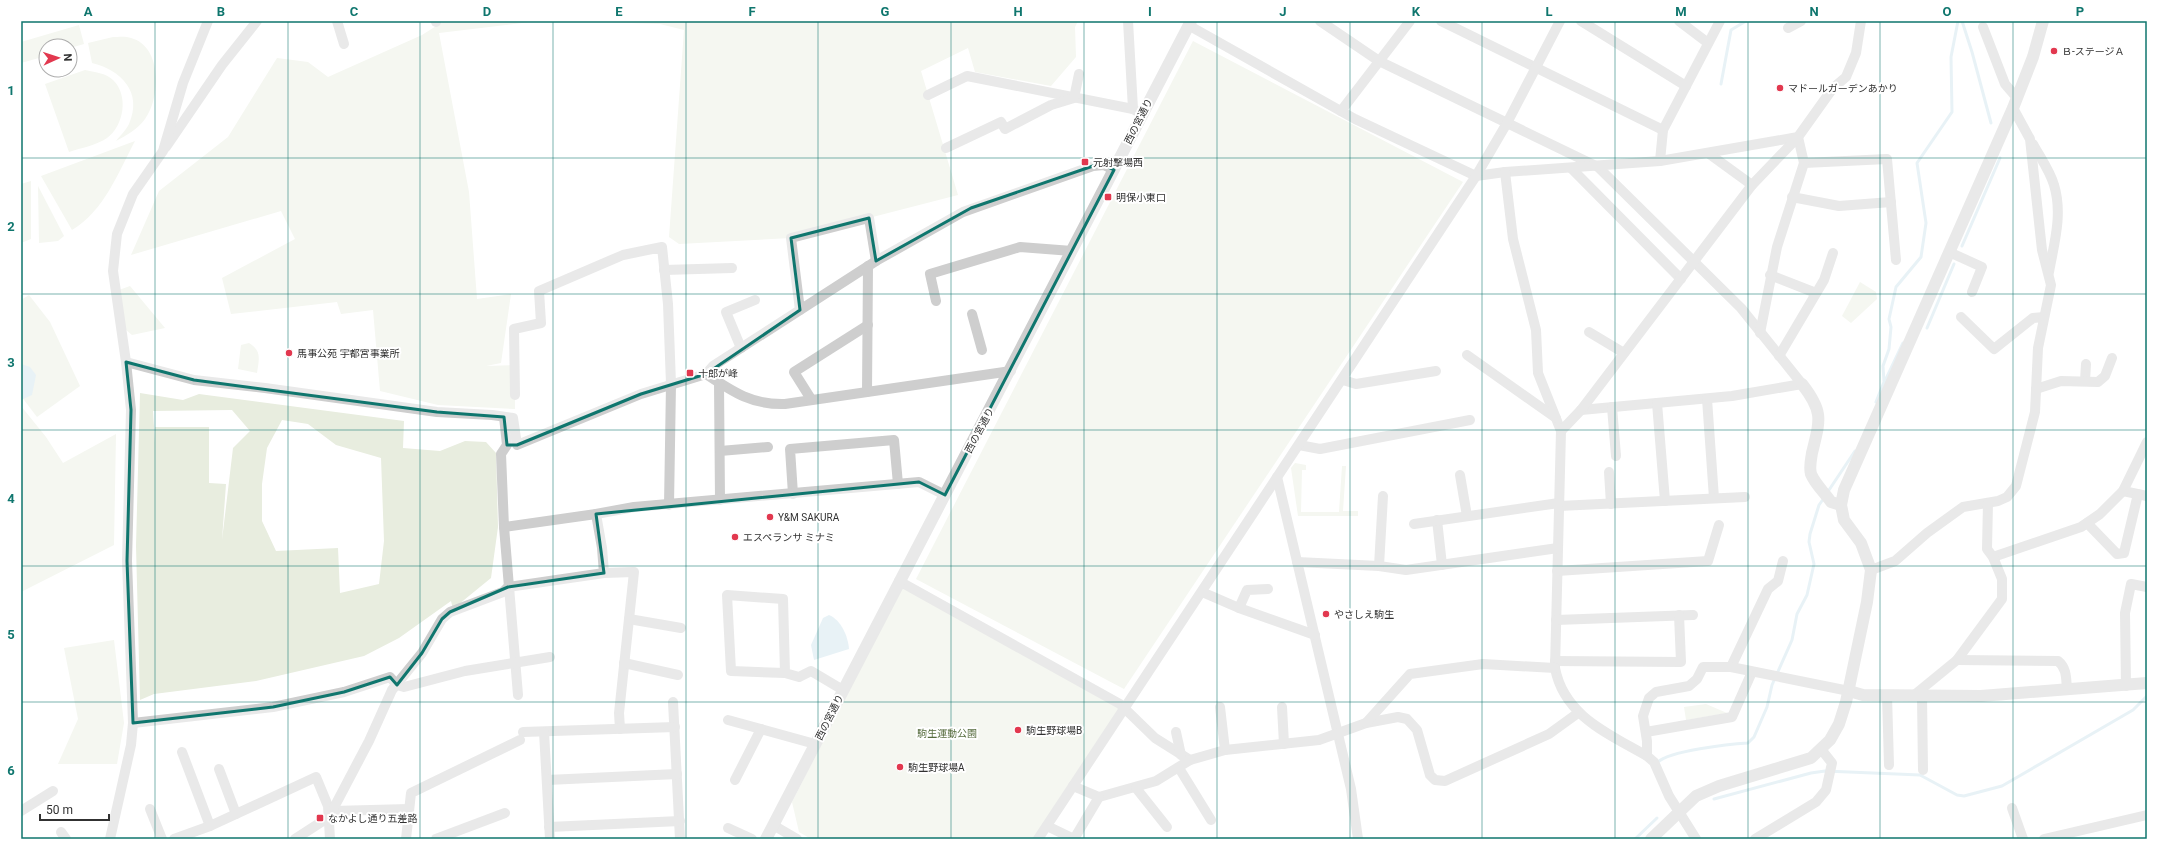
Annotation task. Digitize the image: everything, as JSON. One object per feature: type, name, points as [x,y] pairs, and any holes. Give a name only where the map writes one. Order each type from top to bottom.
[{"type":"street","points":[[163,151],[183,83],[208,21]]},
{"type":"street","points":[[110,839],[131,745],[133,723],[127,561],[130,410],[126,362],[113,271],[117,234],[133,194],[222,65],[257,21]]},
{"type":"street","points":[[337,21],[344,44]]},
{"type":"street","points":[[928,95],[967,76],[1137,111],[1128,21]]},
{"type":"street","points":[[1320,21],[1379,61],[1598,167],[1740,308],[1814,398],[1818,409],[1819,421],[1810,465],[1811,474],[1831,502],[1841,505]]},
{"type":"street","points":[[1341,111],[1410,21]]},
{"type":"street","points":[[1441,21],[1663,130]]},
{"type":"street","points":[[1038,839],[1277,477],[1343,380],[1476,176],[1507,123],[1560,21]]},
{"type":"street","points":[[1581,21],[1686,86]]},
{"type":"street","points":[[1679,21],[1708,43]]},
{"type":"street","points":[[1660,161],[1663,130],[1720,21]]},
{"type":"street","points":[[1788,28],[1801,21]]},
{"type":"street","points":[[1561,431],[1581,410],[1752,185],[1798,137],[1833,88],[1846,77],[1856,53],[1860,21]]},
{"type":"street","points":[[1650,839],[1696,796],[1719,786],[1811,758],[1830,740],[1839,724],[1849,691],[1867,602],[1871,570],[1861,543],[1844,520],[1841,505],[1844,490],[2015,103],[2034,57],[2043,21]]},
{"type":"street","points":[[1189,23],[1341,111],[1476,176],[1505,172],[1598,167],[1660,161],[1798,137]]},
{"type":"street","name":"西の宮通り","points":[[766,839],[1114,170],[1137,111],[1189,23]]},
{"type":"street","points":[[1983,27],[2005,84],[2015,103],[2030,139],[2054,185],[2058,210],[2057,228],[2048,276]]},
{"type":"street","points":[[1074,98],[1078,74]]},
{"type":"street","points":[[946,148],[1001,122],[1005,129],[1051,105],[1074,98]]},
{"type":"street","points":[[1760,333],[1770,275],[1792,197],[1804,163],[1798,137]]},
{"type":"street","points":[[1871,570],[1895,561],[1928,533],[1963,507],[1988,503],[2007,497],[2016,486],[2035,412],[2038,348],[2051,285],[2042,250],[2030,139]]},
{"type":"street","points":[[1708,153],[1752,185]]},
{"type":"street","points":[[1804,163],[1887,159],[1896,260]]},
{"type":"street","points":[[518,695],[508,587],[501,454],[512,445],[670,384],[706,374],[713,366],[872,264],[971,208],[1093,166],[1104,165],[1114,170]]},
{"type":"street","points":[[1571,168],[1681,279]]},
{"type":"street","points":[[1505,172],[1513,239],[1536,330],[1538,373],[1561,431],[1555,665],[1558,685],[1568,702],[1578,713],[1647,756],[1654,762],[1678,812],[1696,839]]},
{"type":"street","points":[[1792,197],[1839,206],[1891,202]]},
{"type":"street","points":[[800,310],[791,238],[870,218],[872,264],[868,325],[867,392]]},
{"type":"street","points":[[515,395],[514,329],[541,323],[539,291],[624,255],[662,247],[668,304],[670,384],[669,505]]},
{"type":"street","points":[[936,301],[930,274],[1020,247],[1072,251]]},
{"type":"street","points":[[1949,252],[1982,267],[1972,292]]},
{"type":"street","points":[[1779,356],[1824,280],[1833,253]]},
{"type":"street","points":[[664,270],[732,268]]},
{"type":"street","points":[[1770,275],[1816,293]]},
{"type":"street","points":[[741,348],[726,312],[755,300]]},
{"type":"street","points":[[972,314],[982,350]]},
{"type":"street","points":[[1961,317],[1994,349],[2033,318],[2044,317]]},
{"type":"street","points":[[812,399],[794,372],[868,325]]},
{"type":"street","points":[[1589,332],[1624,353]]},
{"type":"street","points":[[1467,355],[1556,418]]},
{"type":"street","points":[[2036,389],[2061,381],[2098,382],[2105,376],[2112,358]]},
{"type":"street","points":[[126,362],[194,380],[437,412],[504,417],[512,445]]},
{"type":"street","points":[[2085,381],[2086,364]]},
{"type":"street","points":[[706,374],[719,383],[749,399],[766,404],[785,404],[1011,370]]},
{"type":"street","points":[[1343,380],[1356,384],[1436,371]]},
{"type":"street","points":[[719,383],[720,500]]},
{"type":"street","points":[[1581,410],[1707,399],[1802,384]]},
{"type":"street","points":[[1707,399],[1714,498]]},
{"type":"street","points":[[1657,403],[1665,501]]},
{"type":"street","points":[[1612,407],[1616,456]]},
{"type":"street","points":[[1299,445],[1320,449],[1470,420]]},
{"type":"street","points":[[794,494],[790,449],[894,440],[898,484]]},
{"type":"street","points":[[1993,557],[2081,527],[2100,514],[2123,491],[2144,453],[2147,442]]},
{"type":"street","points":[[720,450],[768,447]]},
{"type":"street","points":[[1609,472],[1611,504]]},
{"type":"street","points":[[1460,475],[1467,516]]},
{"type":"street","points":[[1277,477],[1351,789],[1358,839]]},
{"type":"street","points":[[504,527],[669,505],[919,482],[945,495]]},
{"type":"street","points":[[2087,523],[2117,554],[2124,553],[2142,495],[2123,491]]},
{"type":"street","points":[[1379,566],[1383,496]]},
{"type":"street","points":[[1414,524],[1559,505],[1611,504],[1745,497]]},
{"type":"street","points":[[1918,696],[1957,660],[2002,599],[2002,579],[1993,557],[1987,549],[1988,503]]},
{"type":"street","points":[[596,514],[602,548],[604,573]]},
{"type":"street","points":[[1437,520],[1442,565]]},
{"type":"street","points":[[1557,571],[1708,561],[1719,524]]},
{"type":"street","points":[[1297,562],[1379,566],[1406,570],[1558,548]]},
{"type":"street","points":[[1731,667],[1768,589],[1778,582],[1783,561]]},
{"type":"street","points":[[295,839],[331,814],[369,742],[392,690],[422,653],[442,619],[450,612],[502,592],[508,587],[604,573],[634,572],[619,713],[620,729]]},
{"type":"street","points":[[899,581],[1125,709],[1155,738],[1190,760]]},
{"type":"street","points":[[2126,686],[2125,613],[2131,584],[2147,587]]},
{"type":"street","points":[[1239,608],[1247,590],[1268,589]]},
{"type":"street","points":[[1202,592],[1239,608],[1315,635]]},
{"type":"street","points":[[785,673],[783,599],[726,595],[730,671],[785,673],[799,677],[811,671],[843,690]]},
{"type":"street","points":[[1366,723],[1410,674],[1483,664],[1555,665],[1681,662],[1679,615]]},
{"type":"street","points":[[1556,620],[1693,615]]},
{"type":"street","points":[[629,618],[681,628]]},
{"type":"street","points":[[133,723],[273,708],[336,694],[390,677],[397,685],[404,687],[465,671],[550,657]]},
{"type":"street","points":[[1957,660],[2058,661],[2063,665],[2065,671],[2067,690]]},
{"type":"street","points":[[624,663],[678,675]]},
{"type":"street","points":[[1647,756],[1646,732],[1643,716],[1650,698],[1656,692],[1689,686],[1697,679],[1703,667],[1731,667],[1863,695],[1981,696],[2126,686],[2147,683]]},
{"type":"street","points":[[1646,732],[1732,717],[1752,672]]},
{"type":"street","points":[[1887,695],[1889,765]]},
{"type":"street","points":[[1918,696],[1923,770]]},
{"type":"street","points":[[673,702],[680,839]]},
{"type":"street","points":[[1220,707],[1225,750]]},
{"type":"street","points":[[1282,707],[1284,744]]},
{"type":"street","points":[[1073,786],[1099,797],[1136,788],[1156,781],[1190,760],[1225,750],[1319,740],[1366,723],[1398,717],[1407,719],[1417,730],[1430,775],[1435,780],[1445,781],[1549,734],[1578,713]]},
{"type":"street","points":[[728,720],[815,744]]},
{"type":"street","points":[[406,839],[411,793],[521,736],[544,732],[675,727]]},
{"type":"street","points":[[735,780],[761,729]]},
{"type":"street","points":[[544,732],[550,839]]},
{"type":"street","points":[[1176,732],[1181,755]]},
{"type":"street","points":[[1755,839],[1816,802],[1826,790],[1832,765],[1821,749]]},
{"type":"street","points":[[182,752],[210,826]]},
{"type":"street","points":[[1179,768],[1210,820]]},
{"type":"street","points":[[219,769],[236,814]]},
{"type":"street","points":[[547,780],[677,774]]},
{"type":"street","points":[[174,839],[210,826],[316,777],[331,814],[330,839]]},
{"type":"street","points":[[1136,788],[1167,827]]},
{"type":"street","points":[[21,811],[53,791]]},
{"type":"street","points":[[1047,826],[1074,839],[1099,797]]},
{"type":"street","points":[[2012,808],[2023,839]]},
{"type":"street","points":[[150,809],[162,839]]},
{"type":"street","points":[[331,814],[409,809]]},
{"type":"street","points":[[436,839],[505,813]]},
{"type":"street","points":[[2044,839],[2147,815]]},
{"type":"street","points":[[549,826],[680,821]]},
{"type":"street","points":[[774,825],[797,839]]},
{"type":"street","points":[[727,828],[752,839]]},
{"type":"highlighted area","points":[[1104,165],[1114,170],[945,495],[919,482],[596,514],[604,573],[508,587],[450,612],[442,619],[422,653],[397,685],[390,677],[344,692],[273,707],[133,723],[127,561],[131,410],[126,362],[194,380],[437,412],[504,417],[507,445],[517,445],[641,394],[706,374],[800,310],[791,238],[869,218],[876,261],[971,208],[1093,166]]},
{"type":"green space","points":[[444,21],[538,21],[439,33],[469,192],[477,299],[511,294],[501,363],[486,366],[515,365],[515,409],[438,405],[380,391],[373,310],[341,314],[337,302],[231,314],[222,278],[295,239],[281,211],[131,255],[159,191],[228,137],[277,58],[308,62],[328,77],[422,35]]},
{"type":"green space","points":[[570,21],[1078,21],[1075,27],[1076,57],[1051,86],[975,72],[968,48],[921,71],[958,195],[791,238],[679,244],[669,237],[684,30],[660,24]]},
{"type":"green space","points":[[79,25],[84,44],[78,46],[78,38],[38,38],[38,58],[21,63],[21,42]]},
{"type":"green space","points":[[113,37],[129,37],[141,43],[149,51],[156,74],[154,99],[145,119],[136,129],[116,141],[128,126],[133,112],[131,92],[127,84],[112,71],[92,63],[88,43]]},
{"type":"green space","points":[[1193,41],[1463,182],[1124,689],[916,579]]},
{"type":"green space","points":[[85,70],[103,74],[110,78],[118,86],[123,102],[121,118],[113,133],[107,138],[94,144],[69,152],[45,84],[62,78],[78,78],[78,72]]},
{"type":"green space","points":[[135,141],[102,202],[93,213],[72,230],[41,176]]},
{"type":"green space","points":[[31,181],[31,239],[21,243],[21,184]]},
{"type":"green space","points":[[38,186],[64,236],[58,241],[39,243]]},
{"type":"green space","points":[[1860,282],[1876,292],[1877,299],[1851,323],[1842,316]]},
{"type":"green space","points":[[130,286],[165,328],[132,335],[125,329],[119,290]]},
{"type":"green space","points":[[29,295],[50,322],[80,386],[37,417],[21,396],[21,300]]},
{"type":"green space","points":[[249,343],[258,352],[259,359],[257,373],[238,369],[241,345]]},
{"type":"green space","points":[[140,393],[183,400],[199,394],[404,421],[403,448],[440,451],[465,441],[486,442],[496,453],[498,527],[491,578],[453,609],[451,601],[399,638],[364,656],[256,681],[154,694],[140,700],[136,546]],"holes":[[[232,410],[250,431],[233,448],[222,540],[226,484],[209,483],[209,427],[155,427],[155,443],[153,411]],[[282,420],[308,424],[336,445],[381,458],[384,541],[379,584],[340,593],[338,548],[276,551],[262,521],[262,484],[267,448]]]},
{"type":"green space","points":[[21,406],[46,437],[63,463],[116,434],[114,545],[21,592]]},
{"type":"green space","points":[[1295,463],[1306,465],[1306,470],[1302,470],[1301,512],[1339,512],[1342,466],[1346,466],[1343,511],[1358,511],[1358,516],[1298,516],[1291,468]]},
{"type":"green space","name":"駒生運動公園","points":[[902,587],[1120,709],[1034,839],[811,839],[799,832],[792,802]]},
{"type":"green space","points":[[114,640],[124,723],[117,764],[58,764],[78,719],[64,648]]},
{"type":"green space","points":[[1706,704],[1727,713],[1686,720],[1684,707]]},
{"type":"water","points":[[21,364],[30,367],[36,375],[32,395],[21,400]]},
{"type":"water","points":[[829,615],[837,621],[843,629],[849,649],[814,660],[811,645],[823,618]]},
{"type":"waterway","points":[[1721,84],[1731,30],[1746,21]]},
{"type":"waterway","points":[[1876,402],[1884,382],[1883,366],[1889,349],[1891,327],[1889,319],[1896,287],[1921,257],[1926,223],[1917,163],[1952,112],[1951,57],[1958,21]]},
{"type":"waterway","points":[[1962,21],[1991,123]]},
{"type":"waterway","points":[[1962,246],[2000,158]]},
{"type":"waterway","points":[[1927,328],[1954,264]]},
{"type":"waterway","points":[[1885,381],[1903,343]]},
{"type":"waterway","points":[[1827,493],[1855,451]]},
{"type":"waterway","points":[[1658,762],[1664,758],[1686,751],[1748,743],[1754,737],[1767,707],[1772,685],[1792,640],[1797,614],[1807,595],[1814,564],[1809,542],[1810,534],[1819,505],[1824,498]]},
{"type":"waterway","points":[[1714,799],[1811,773],[1825,771],[1920,775],[1957,795],[1964,796],[2002,786],[2133,710],[2147,696]]},
{"type":"waterway","points":[[1635,839],[1657,818]]},
{"type":"place","name":"Ｂ‐ステージＡ","points":[[2054,51]]},
{"type":"place","name":"マドールガーデンあかり","points":[[1780,88]]},
{"type":"place","name":"元射撃場西","points":[[1085,162]]},
{"type":"place","name":"明保小東口","points":[[1108,197]]},
{"type":"place","name":"馬事公苑 宇都宮事業所","points":[[289,353]]},
{"type":"place","name":"十郎が峰","points":[[690,373]]},
{"type":"place","name":"Y&M SAKURA","points":[[770,517]]},
{"type":"place","name":"エスペランサ ミナミ","points":[[735,537]]},
{"type":"place","name":"やさしえ駒生","points":[[1326,614]]},
{"type":"place","name":"駒生野球場B","points":[[1018,730]]},
{"type":"place","name":"駒生野球場A","points":[[900,767]]},
{"type":"place","name":"なかよし通り五差路","points":[[320,818]]}]
